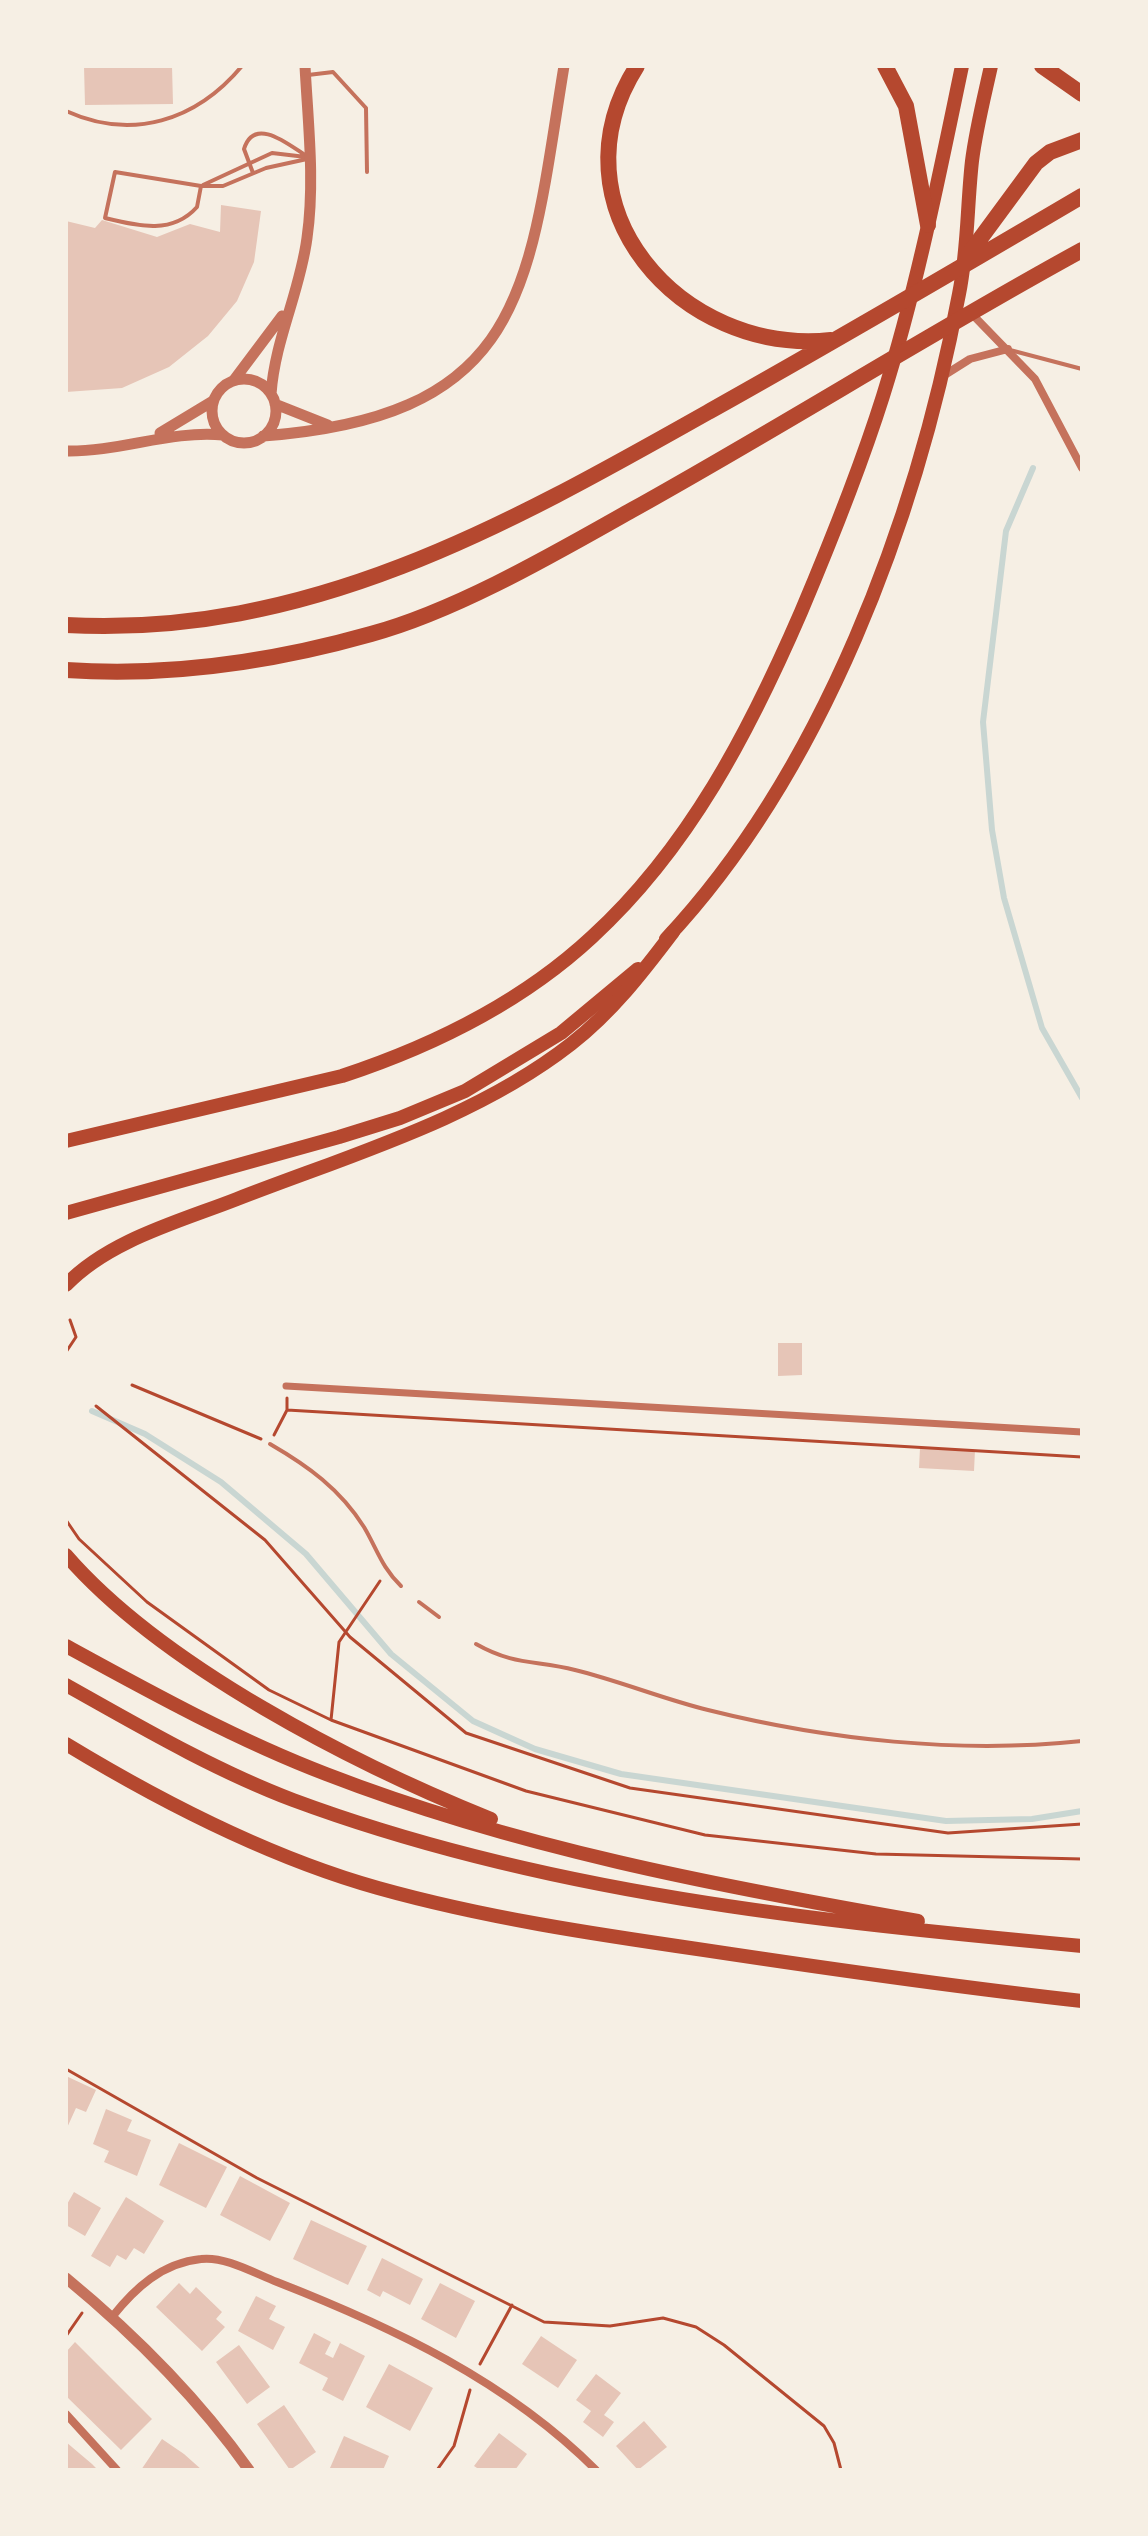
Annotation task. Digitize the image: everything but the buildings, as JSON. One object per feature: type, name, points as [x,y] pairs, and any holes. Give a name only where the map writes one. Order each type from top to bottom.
[{"type":"highway","points":[[637,66],[613,114],[607,144],[614,211],[630,244],[652,274],[677,296],[715,318],[774,336],[836,340]]},
{"type":"highway","points":[[885,66],[906,106],[928,225]]},
{"type":"highway","points":[[1042,66],[1082,94]]},
{"type":"highway","points":[[966,258],[1036,163],[1050,152],[1082,140]]},
{"type":"highway","points":[[66,625],[176,623],[250,613],[344,590],[429,558],[518,517],[836,340],[1082,196]]},
{"type":"highway","points":[[66,670],[181,670],[277,657],[373,634],[469,595],[567,547],[1082,250]]},
{"type":"main road","points":[[66,1141],[302,1087],[396,1057],[461,1027],[528,989],[592,937],[664,862],[698,813],[773,677],[822,561],[879,408],[928,225],[962,66]]},
{"type":"main road","points":[[66,1285],[104,1255],[144,1236],[390,1140],[516,1080],[571,1044],[633,985],[743,842],[817,720],[895,530],[939,380],[959,297],[966,258],[972,165],[991,66]]},
{"type":"main road","points":[[66,1213],[339,1137],[400,1118],[465,1091],[516,1062],[597,1006],[673,932]]},
{"type":"main road","points":[[66,1555],[154,1634],[222,1681],[314,1735],[401,1779],[559,1846]]},
{"type":"main road","points":[[66,1646],[150,1692],[323,1773],[406,1803],[559,1846],[735,1889],[1033,1941]]},
{"type":"main road","points":[[66,1685],[160,1737],[289,1798],[383,1831],[500,1863],[595,1886],[876,1926],[1082,1946]]},
{"type":"main road","points":[[66,1744],[152,1796]]},
{"type":"main road","points":[[66,1751],[152,1796],[311,1865],[376,1888],[516,1923],[928,1984],[1082,2001]]},
{"type":"street","points":[[66,451],[182,434],[223,435],[247,443],[263,436],[385,415],[420,400],[474,361],[497,335],[515,300],[535,236],[564,66]]},
{"type":"street","points":[[263,436],[274,422],[273,367],[308,237],[310,159],[305,70]]},
{"type":"street","points":[[959,297],[984,329],[1008,349],[1035,379],[1082,468]]},
{"type":"street","points":[[137,442],[179,424],[213,401],[218,392],[234,380],[288,306]]},
{"type":"street","points":[[939,380],[970,359],[1008,349]]},
{"type":"street","points":[[234,380],[255,381],[273,399],[312,421],[333,426]]},
{"type":"street","points":[[213,401],[213,420],[223,435]]},
{"type":"street","points":[[286,1386],[1082,1432]]},
{"type":"street","points":[[112,2317],[134,2290],[175,2265],[203,2258],[228,2263],[327,2301],[431,2351],[518,2403],[596,2470]]},
{"type":"street","points":[[66,2278],[112,2317],[216,2424],[249,2470]]},
{"type":"street","points":[[66,2414],[117,2470]]},
{"type":"lane","points":[[66,111],[89,121],[148,126],[200,106],[225,87],[242,66]]},
{"type":"lane","points":[[305,70],[333,72],[366,108],[367,172]]},
{"type":"lane","points":[[253,173],[248,163],[246,142],[257,133],[279,139],[310,159]]},
{"type":"lane","points":[[201,186],[248,163],[284,152],[310,159]]},
{"type":"lane","points":[[201,186],[197,207],[190,216],[161,227],[105,218],[115,172],[201,186],[223,186],[253,173],[310,159]]},
{"type":"lane","points":[[1008,349],[1082,369]]},
{"type":"lane","points":[[270,1444],[304,1464],[347,1503],[370,1537],[385,1570],[401,1586]]},
{"type":"lane","points":[[419,1602],[439,1617]]},
{"type":"lane","points":[[476,1644],[510,1659],[570,1668],[705,1709],[794,1728],[929,1743],[1001,1745],[1082,1741]]},
{"type":"path","points":[[66,1352],[76,1337],[70,1320]]},
{"type":"path","points":[[132,1385],[270,1444],[287,1410],[286,1386]]},
{"type":"path","points":[[96,1406],[265,1540],[345,1632],[466,1733],[630,1788],[948,1833],[1082,1824]]},
{"type":"path","points":[[287,1410],[1082,1457]]},
{"type":"path","points":[[66,1520],[79,1539],[147,1602],[269,1690],[331,1720],[526,1791],[705,1835],[876,1854],[1082,1859]]},
{"type":"path","points":[[331,1720],[336,1660],[345,1632],[376,1591],[385,1570]]},
{"type":"path","points":[[66,2069],[257,2178],[544,2322],[610,2326],[663,2318],[696,2327],[724,2345],[824,2426],[834,2443],[841,2470]]},
{"type":"path","points":[[66,2336],[92,2299]]},
{"type":"waterway","points":[[1033,468],[1006,531],[983,722],[992,830],[1004,898],[1042,1028],[1082,1098]]},
{"type":"waterway","points":[[92,1411],[145,1434],[221,1482],[306,1554],[391,1654],[473,1721],[535,1749],[621,1774],[946,1821],[1032,1819],[1082,1811]]}]
